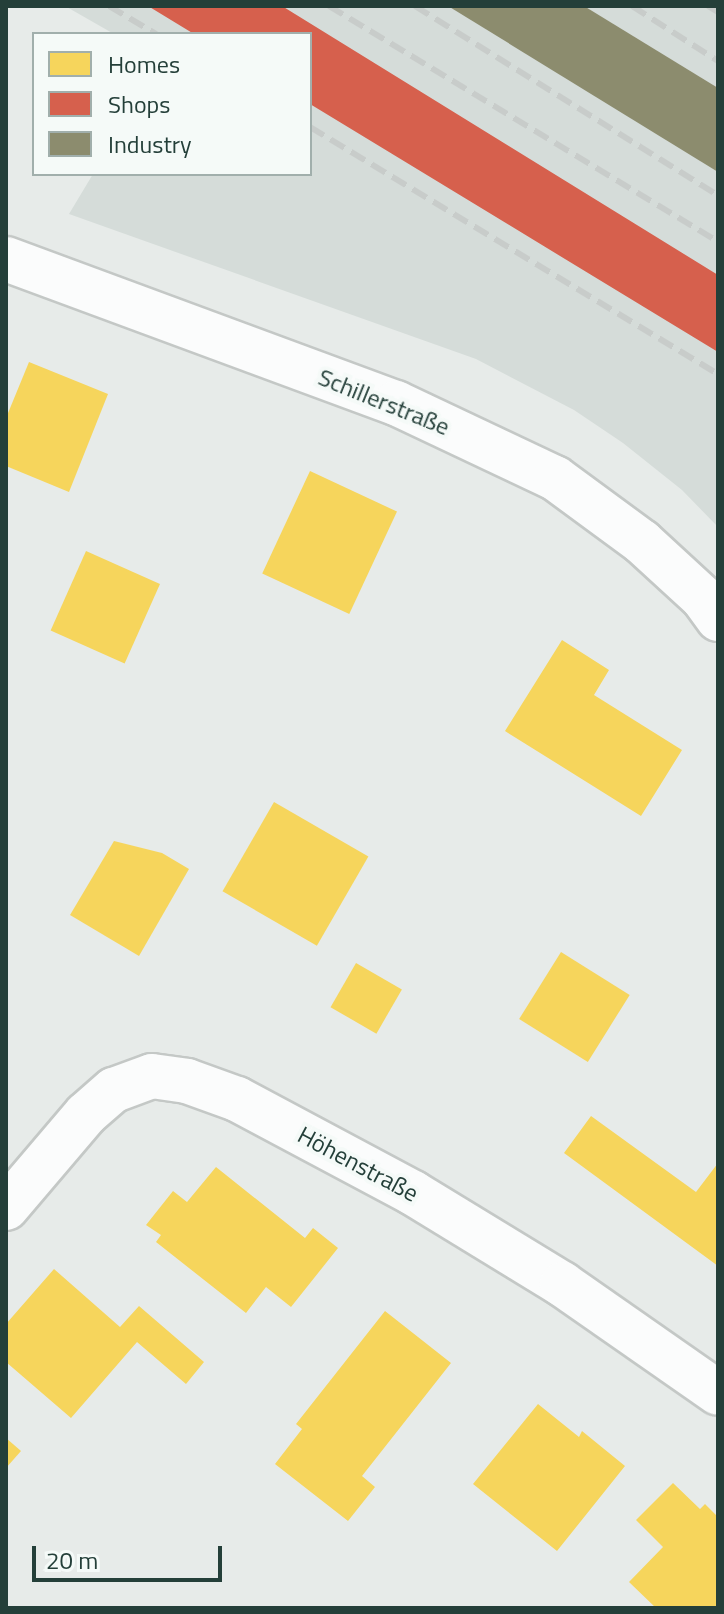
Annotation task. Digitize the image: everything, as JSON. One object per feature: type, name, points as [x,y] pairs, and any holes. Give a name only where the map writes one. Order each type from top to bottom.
[{"type":"street","name":"Schillerstraße","points":[[6,259],[396,403],[555,478],[642,542],[703,598],[718,619]]},
{"type":"street","name":"Höhenstraße","points":[[6,1208],[86,1114],[114,1090],[152,1076],[187,1081],[237,1099],[413,1193],[562,1284],[718,1393]]},
{"type":"shaded area","points":[[65,6],[718,6],[718,527],[682,490],[623,443],[574,410],[476,359],[69,214],[92,176],[312,176],[312,32],[110,32]]},
{"type":"building: Homes","points":[[29,362],[108,394],[69,492],[6,466],[6,418]]},
{"type":"building: Homes","points":[[310,471],[397,512],[349,614],[262,573]]},
{"type":"building: Homes","points":[[86,551],[160,584],[125,663],[51,630]]},
{"type":"building: Homes","points":[[562,640],[609,670],[594,695],[682,750],[641,816],[505,731]]},
{"type":"building: Homes","points":[[274,802],[368,856],[317,946],[223,891]]},
{"type":"building: Homes","points":[[114,841],[162,853],[189,869],[139,956],[70,915]]},
{"type":"building: Homes","points":[[561,952],[630,995],[588,1062],[519,1019]]},
{"type":"building: Homes","points":[[356,963],[402,990],[376,1034],[330,1007]]},
{"type":"building: Homes","points":[[591,1116],[696,1192],[718,1163],[718,1266],[564,1153]]},
{"type":"building: Homes","points":[[216,1167],[305,1238],[313,1228],[338,1248],[291,1307],[266,1287],[246,1313],[156,1242],[161,1235],[146,1225],[173,1191],[187,1202]]},
{"type":"building: Homes","points":[[54,1269],[120,1327],[139,1306],[204,1362],[186,1384],[137,1342],[71,1418],[6,1362],[6,1324]]},
{"type":"building: Homes","points":[[385,1311],[451,1363],[362,1476],[375,1487],[348,1521],[275,1464],[302,1429],[296,1424]]},
{"type":"building: Homes","points":[[538,1404],[579,1437],[582,1431],[625,1466],[557,1551],[473,1484]]},
{"type":"building: Homes","points":[[6,1438],[21,1451],[6,1468]]},
{"type":"building: Homes","points":[[673,1483],[700,1509],[705,1504],[718,1517],[718,1608],[656,1608],[629,1582],[663,1547],[636,1520]]},
{"type":"building: Shops","points":[[148,6],[282,6],[718,275],[718,352],[312,105],[312,32],[191,32]]},
{"type":"building: Industry","points":[[448,6],[584,6],[718,88],[718,172]]},
{"type":"railway","points":[[109,6],[153,32]]},
{"type":"railway","points":[[329,6],[718,242]]},
{"type":"railway","points":[[415,6],[718,195]]},
{"type":"railway","points":[[632,6],[718,61]]},
{"type":"railway","points":[[708,6],[718,12]]},
{"type":"railway","points":[[312,128],[718,374]]}]
